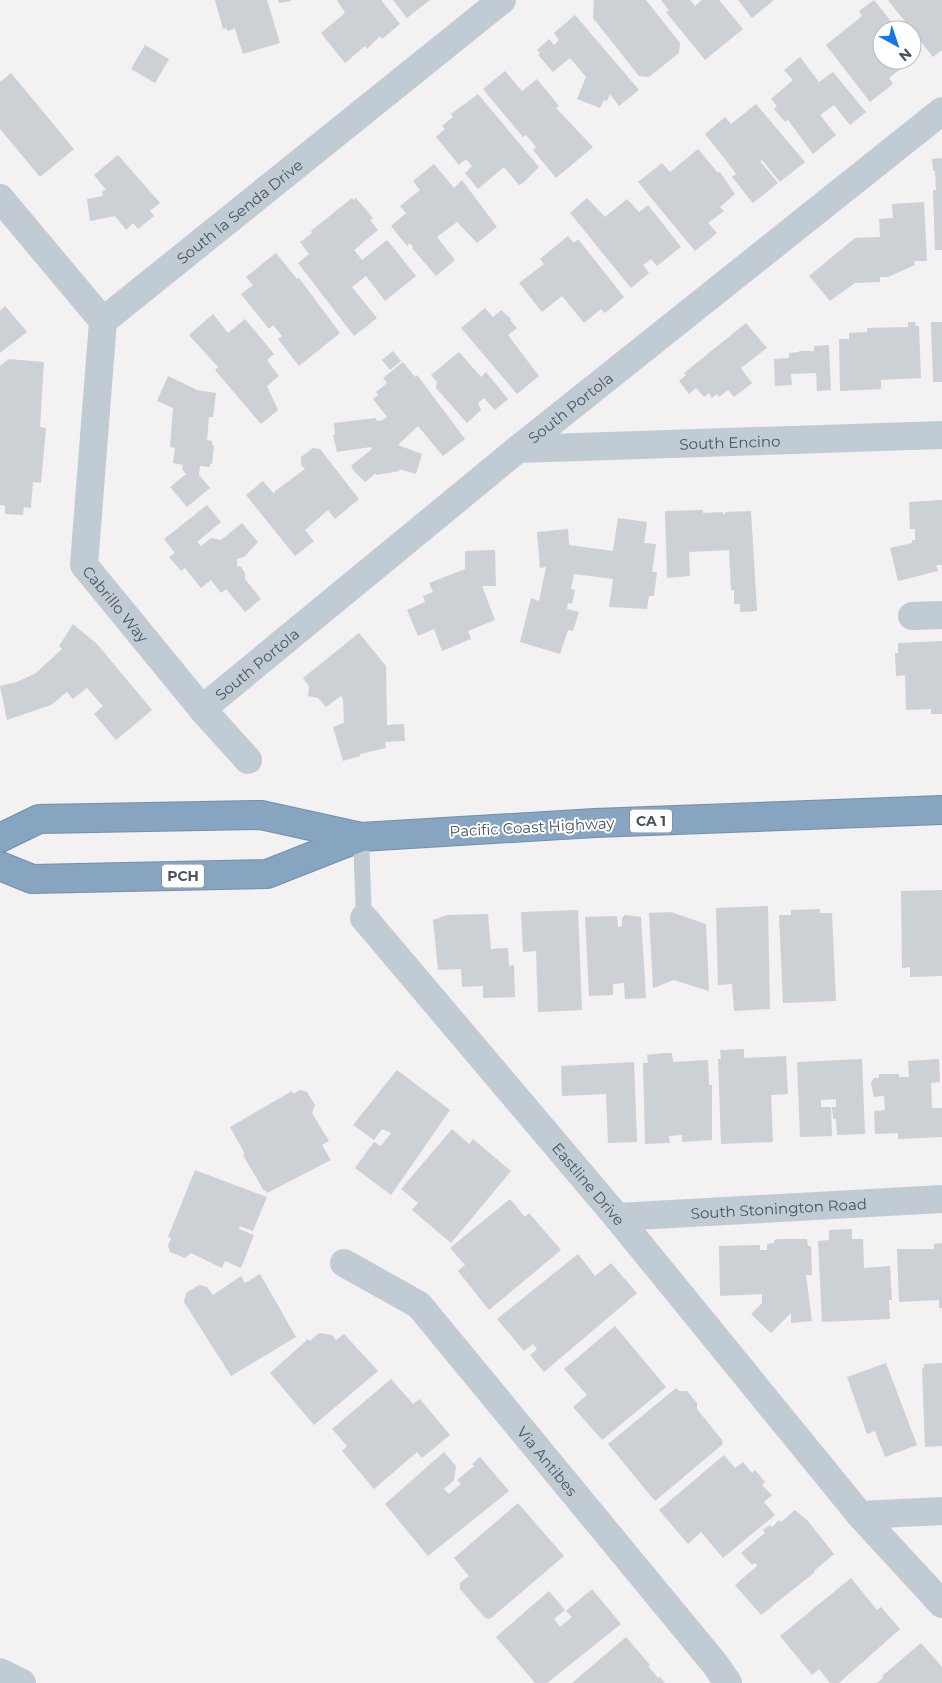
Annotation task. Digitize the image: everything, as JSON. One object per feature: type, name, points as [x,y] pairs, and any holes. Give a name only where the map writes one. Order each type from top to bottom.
[{"type":"highway","name":"Pacific Coast Highway","points":[[0,838],[39,819],[261,815],[361,837],[595,823],[942,810]]},
{"type":"highway","name":"Pacific Coast Highway","points":[[0,866],[32,879],[267,874],[361,837]]},
{"type":"street","name":"South la Senda Drive","points":[[103,321],[502,0]]},
{"type":"street","name":"South Portola","points":[[202,709],[518,449],[942,112]]},
{"type":"street","points":[[0,198],[103,321]]},
{"type":"street","name":"Cabrillo Way","points":[[103,321],[84,565],[202,709],[248,760]]},
{"type":"street","name":"South Encino","points":[[518,449],[942,435]]},
{"type":"street","points":[[912,616],[942,615]]},
{"type":"street","name":"Eastline Drive","points":[[364,918],[617,1217],[860,1514],[942,1604]]},
{"type":"street","name":"South Stonington Road","points":[[617,1217],[942,1199]]},
{"type":"street","name":"Via Antibes","points":[[344,1263],[418,1305],[716,1664],[728,1683]]},
{"type":"street","points":[[860,1514],[942,1510]]},
{"type":"street","points":[[0,1672],[22,1683]]},
{"type":"lane","name":"Eastline Drive","points":[[361,837],[364,918]]},
{"type":"building","points":[[215,0],[267,0],[280,43],[243,54],[234,26],[234,29],[227,31],[227,28],[223,29]]},
{"type":"building","points":[[278,0],[291,0],[291,1],[279,3]]},
{"type":"building","points":[[337,0],[381,0],[400,24],[382,39],[380,36],[367,49],[365,46],[345,63],[321,33],[345,13]]},
{"type":"building","points":[[393,0],[430,0],[407,18]]},
{"type":"building","points":[[594,0],[646,0],[680,43],[679,53],[649,77],[639,76],[593,18]]},
{"type":"building","points":[[661,0],[690,0],[695,6],[702,0],[719,0],[743,29],[705,60],[666,12],[669,10]]},
{"type":"building","points":[[738,0],[774,0],[752,18]]},
{"type":"building","points":[[874,0],[890,20],[872,20],[872,70],[899,70],[889,78],[893,84],[870,102],[826,45],[862,16],[859,11]]},
{"type":"building","points":[[888,0],[942,0],[942,50],[933,57],[922,43],[922,20],[904,20]]},
{"type":"building","points":[[575,15],[639,90],[619,106],[610,94],[607,101],[604,100],[600,108],[577,99],[586,77],[570,58],[553,72],[538,55],[540,53],[537,50],[549,39],[554,45],[559,40],[554,33]]},
{"type":"building","points":[[145,45],[169,59],[155,83],[131,69]]},
{"type":"building","points":[[800,57],[819,82],[833,72],[866,112],[850,125],[834,105],[820,115],[836,135],[813,154],[788,120],[785,122],[774,109],[777,106],[771,99],[793,80],[784,70]]},
{"type":"building","points":[[505,71],[522,91],[537,79],[559,106],[556,108],[593,147],[556,178],[533,150],[536,147],[526,135],[523,137],[483,89]]},
{"type":"building","points":[[11,73],[74,149],[40,177],[0,129],[0,82]]},
{"type":"building","points":[[478,94],[539,167],[519,185],[504,167],[478,189],[465,173],[472,166],[466,159],[459,165],[436,137],[445,129],[442,126],[453,117],[451,114]]},
{"type":"building","points":[[756,104],[805,162],[780,182],[762,160],[760,161],[778,183],[753,203],[732,177],[736,174],[705,134],[725,117],[731,124]]},
{"type":"building","points":[[698,149],[718,173],[720,172],[735,194],[720,207],[724,211],[708,223],[717,233],[695,251],[638,182],[662,163],[670,172]]},
{"type":"building","points":[[118,155],[160,203],[150,211],[154,216],[138,229],[133,223],[126,230],[115,216],[90,221],[87,199],[103,196],[102,191],[106,190],[94,175]]},
{"type":"building","points":[[942,158],[942,250],[935,250],[933,190],[936,190],[932,159]]},
{"type":"building","points":[[434,164],[454,188],[462,180],[497,227],[477,243],[457,222],[437,237],[455,260],[436,276],[412,248],[410,243],[407,246],[391,226],[406,213],[400,206],[420,190],[413,181]]},
{"type":"building","points":[[352,198],[354,200],[356,198],[373,218],[370,220],[378,230],[354,250],[362,260],[387,240],[416,276],[385,301],[366,276],[352,287],[377,318],[354,336],[298,263],[309,254],[300,242]]},
{"type":"building","points":[[587,198],[605,217],[627,199],[639,212],[648,205],[681,247],[657,266],[651,259],[643,265],[649,273],[631,288],[570,213]]},
{"type":"building","points":[[924,202],[927,261],[914,261],[915,265],[888,277],[880,277],[880,282],[855,283],[830,301],[809,276],[855,238],[880,237],[879,219],[893,218],[892,204]]},
{"type":"building","points":[[568,236],[574,243],[578,239],[624,297],[605,313],[601,309],[584,323],[562,296],[542,312],[519,283],[544,264],[540,259]]},
{"type":"building","points":[[276,253],[297,279],[299,278],[340,333],[299,366],[278,339],[282,336],[273,325],[269,329],[241,294],[253,285],[246,277]]},
{"type":"building","points":[[5,306],[27,332],[0,353],[0,311]]},
{"type":"building","points":[[485,308],[493,317],[501,310],[511,319],[517,328],[508,335],[539,376],[517,394],[461,328]]},
{"type":"building","points":[[213,314],[228,333],[245,319],[274,354],[267,360],[279,376],[267,386],[278,410],[261,424],[215,370],[218,367],[189,335]]},
{"type":"building","points":[[908,322],[915,322],[916,326],[919,326],[921,378],[881,380],[881,389],[840,391],[839,339],[849,339],[849,333],[867,332],[867,328],[908,327]]},
{"type":"building","points":[[931,322],[942,322],[942,382],[933,382]]},
{"type":"building","points":[[746,323],[767,348],[741,368],[752,383],[734,397],[728,390],[719,397],[717,394],[712,398],[709,393],[704,397],[696,388],[689,394],[679,381],[686,375],[684,373]]},
{"type":"building","points":[[829,345],[831,390],[817,391],[816,373],[791,374],[792,385],[775,386],[774,359],[789,358],[789,353],[799,351],[814,351],[814,346]]},
{"type":"building","points":[[393,351],[401,361],[390,370],[382,360]]},
{"type":"building","points":[[459,352],[481,377],[486,372],[508,399],[495,410],[484,398],[478,403],[481,410],[467,423],[436,388],[437,382],[431,375]]},
{"type":"building","points":[[9,359],[44,362],[40,427],[46,428],[41,483],[33,482],[31,508],[24,507],[23,515],[5,514],[5,506],[0,505],[0,366]]},
{"type":"building","points":[[403,362],[415,377],[417,375],[465,439],[443,456],[418,426],[398,445],[422,454],[416,474],[399,469],[400,471],[376,475],[376,473],[365,482],[351,466],[372,449],[371,447],[337,452],[333,435],[335,435],[334,423],[376,418],[376,420],[381,421],[387,417],[373,399],[378,395],[376,392],[387,383],[383,378]]},
{"type":"building","points":[[168,376],[197,390],[216,393],[213,417],[209,417],[207,440],[212,441],[212,445],[214,445],[212,464],[210,464],[210,467],[200,466],[199,475],[210,488],[187,507],[170,487],[186,474],[182,469],[183,465],[173,463],[175,448],[170,447],[173,408],[157,401]]},
{"type":"building","points":[[313,448],[320,449],[359,499],[335,519],[328,510],[305,530],[314,541],[295,556],[246,495],[263,481],[274,494],[275,491],[305,469],[301,465],[301,457]]},
{"type":"building","points":[[942,500],[942,565],[936,565],[938,571],[898,581],[890,548],[912,543],[912,540],[915,540],[915,529],[910,529],[909,502]]},
{"type":"building","points":[[207,505],[221,522],[197,542],[201,546],[211,538],[221,540],[242,523],[258,542],[244,557],[237,559],[237,566],[241,567],[245,573],[245,579],[261,599],[245,612],[226,589],[221,593],[211,580],[201,588],[185,568],[181,571],[169,557],[175,553],[164,539]]},
{"type":"building","points":[[703,510],[703,513],[723,512],[723,515],[727,512],[751,511],[757,611],[740,612],[740,604],[734,604],[734,590],[731,590],[729,550],[689,552],[690,576],[667,578],[665,511]]},
{"type":"building","points":[[618,518],[647,522],[644,543],[656,544],[652,572],[657,572],[654,596],[649,596],[647,609],[609,607],[613,579],[574,574],[571,589],[575,590],[572,604],[568,603],[567,609],[579,612],[573,631],[568,630],[560,654],[520,642],[531,598],[539,601],[546,567],[540,568],[537,532],[568,529],[569,545],[613,551]]},
{"type":"building","points":[[495,550],[496,586],[482,586],[495,620],[468,631],[471,639],[442,651],[434,629],[418,636],[407,610],[425,602],[423,596],[433,592],[429,583],[465,569],[465,551]]},
{"type":"building","points":[[73,624],[97,644],[152,710],[116,740],[94,714],[103,706],[87,688],[73,699],[67,692],[51,705],[7,720],[0,686],[17,682],[36,673],[62,649],[59,646]]},
{"type":"building","points":[[359,633],[386,666],[387,725],[404,724],[405,741],[385,742],[386,748],[360,754],[360,756],[343,761],[333,727],[344,723],[343,699],[341,696],[326,707],[318,698],[308,696],[309,686],[303,678]]},
{"type":"building","points":[[942,641],[942,714],[931,714],[931,709],[906,710],[905,675],[896,676],[895,653],[898,653],[898,643]]},
{"type":"building","points":[[942,890],[942,976],[910,977],[910,967],[902,968],[901,891]]},
{"type":"building","points":[[768,906],[770,1009],[734,1011],[732,984],[718,985],[716,908]]},
{"type":"building","points":[[820,909],[820,913],[832,913],[836,1001],[783,1003],[779,915],[791,915],[791,910]]},
{"type":"building","points":[[578,910],[582,1010],[538,1012],[536,951],[523,952],[521,912]]},
{"type":"building","points":[[671,912],[706,924],[709,991],[674,980],[653,988],[649,913]]},
{"type":"building","points":[[488,914],[491,949],[508,948],[509,966],[514,965],[515,997],[483,998],[483,986],[462,987],[461,969],[438,970],[433,920],[447,915]]},
{"type":"building","points":[[625,915],[641,917],[646,998],[625,999],[624,983],[613,984],[613,995],[589,996],[585,917],[617,916],[618,927],[622,926],[622,918]]},
{"type":"building","points":[[744,1049],[744,1058],[786,1056],[788,1094],[771,1095],[773,1142],[721,1144],[718,1059],[721,1059],[720,1050]]},
{"type":"building","points":[[672,1053],[673,1062],[708,1060],[709,1085],[712,1085],[712,1140],[682,1142],[682,1135],[669,1136],[670,1143],[645,1144],[643,1063],[648,1063],[647,1055]]},
{"type":"building","points":[[862,1059],[865,1134],[837,1135],[836,1119],[833,1119],[832,1107],[836,1107],[836,1099],[821,1100],[821,1107],[831,1107],[832,1136],[800,1137],[797,1062]]},
{"type":"building","points":[[939,1059],[940,1082],[931,1083],[932,1108],[942,1108],[942,1137],[898,1139],[898,1133],[875,1134],[874,1111],[885,1110],[884,1096],[874,1097],[871,1083],[874,1078],[879,1078],[879,1074],[899,1074],[899,1077],[909,1077],[908,1061]]},
{"type":"building","points":[[634,1062],[637,1142],[608,1143],[606,1094],[562,1096],[561,1066]]},
{"type":"building","points":[[397,1070],[450,1110],[391,1195],[355,1168],[374,1142],[381,1146],[391,1133],[382,1129],[374,1140],[353,1125]]},
{"type":"building","points":[[300,1090],[307,1092],[315,1105],[312,1113],[329,1141],[322,1145],[331,1160],[267,1193],[243,1155],[245,1154],[230,1127],[292,1091],[293,1094]]},
{"type":"building","points":[[452,1129],[469,1144],[473,1139],[511,1171],[451,1243],[412,1210],[418,1203],[401,1189]]},
{"type":"building","points":[[195,1170],[267,1197],[253,1231],[240,1226],[239,1229],[254,1235],[241,1268],[225,1261],[222,1268],[191,1253],[185,1258],[170,1252],[168,1246],[171,1238],[168,1237]]},
{"type":"building","points":[[510,1199],[525,1217],[529,1213],[561,1250],[489,1310],[458,1271],[465,1265],[450,1248]]},
{"type":"building","points":[[852,1229],[852,1239],[863,1239],[864,1268],[890,1266],[892,1300],[889,1300],[890,1319],[822,1322],[818,1241],[829,1240],[829,1230]]},
{"type":"building","points":[[807,1239],[808,1246],[811,1246],[812,1275],[806,1275],[812,1321],[791,1323],[791,1313],[771,1333],[751,1314],[762,1303],[762,1294],[720,1296],[719,1246],[760,1245],[760,1250],[767,1250],[767,1244],[774,1243],[774,1240]]},
{"type":"building","points":[[942,1243],[942,1308],[939,1308],[939,1300],[899,1302],[897,1249],[934,1249],[934,1244]]},
{"type":"building","points":[[578,1254],[595,1276],[611,1263],[637,1293],[544,1372],[530,1355],[537,1349],[533,1344],[524,1351],[497,1319]]},
{"type":"building","points":[[260,1274],[296,1337],[231,1376],[184,1302],[186,1293],[199,1285],[207,1287],[213,1295],[241,1276],[245,1283]]},
{"type":"building","points":[[615,1326],[666,1387],[602,1440],[573,1407],[587,1395],[564,1369]]},
{"type":"building","points":[[319,1333],[332,1335],[336,1340],[344,1334],[378,1371],[314,1425],[270,1373],[308,1339],[310,1341]]},
{"type":"building","points":[[886,1363],[917,1445],[885,1457],[875,1431],[867,1434],[847,1377]]},
{"type":"building","points":[[942,1363],[942,1446],[925,1447],[922,1368],[924,1368],[924,1364]]},
{"type":"building","points":[[391,1379],[413,1404],[420,1399],[450,1435],[422,1458],[417,1452],[374,1489],[342,1451],[347,1446],[332,1429]]},
{"type":"building","points":[[676,1388],[679,1391],[687,1391],[697,1403],[697,1409],[722,1440],[723,1444],[655,1501],[608,1444]]},
{"type":"building","points":[[444,1452],[456,1466],[454,1480],[444,1489],[449,1494],[461,1484],[457,1480],[474,1466],[472,1464],[480,1457],[509,1491],[428,1556],[385,1504]]},
{"type":"building","points":[[724,1455],[735,1468],[743,1462],[752,1473],[755,1470],[765,1482],[762,1485],[772,1495],[764,1502],[775,1515],[723,1558],[701,1532],[688,1544],[659,1510]]},
{"type":"building","points":[[518,1503],[564,1556],[490,1619],[485,1618],[460,1589],[460,1583],[469,1576],[454,1558]]},
{"type":"building","points":[[795,1510],[808,1521],[834,1554],[815,1572],[761,1615],[735,1585],[757,1566],[755,1563],[752,1565],[741,1553],[765,1533],[763,1530],[770,1525],[772,1527],[779,1520],[781,1522]]},
{"type":"building","points":[[851,1578],[877,1610],[881,1607],[900,1629],[839,1683],[830,1683],[819,1669],[812,1675],[780,1636]]},
{"type":"building","points":[[592,1589],[621,1624],[547,1683],[535,1683],[496,1637],[549,1591],[565,1610],[554,1619],[560,1627],[572,1617],[566,1611]]},
{"type":"building","points":[[626,1637],[650,1665],[648,1666],[658,1678],[660,1677],[665,1683],[572,1683]]},
{"type":"building","points":[[921,1643],[942,1667],[942,1683],[877,1683],[884,1677],[882,1676]]}]
